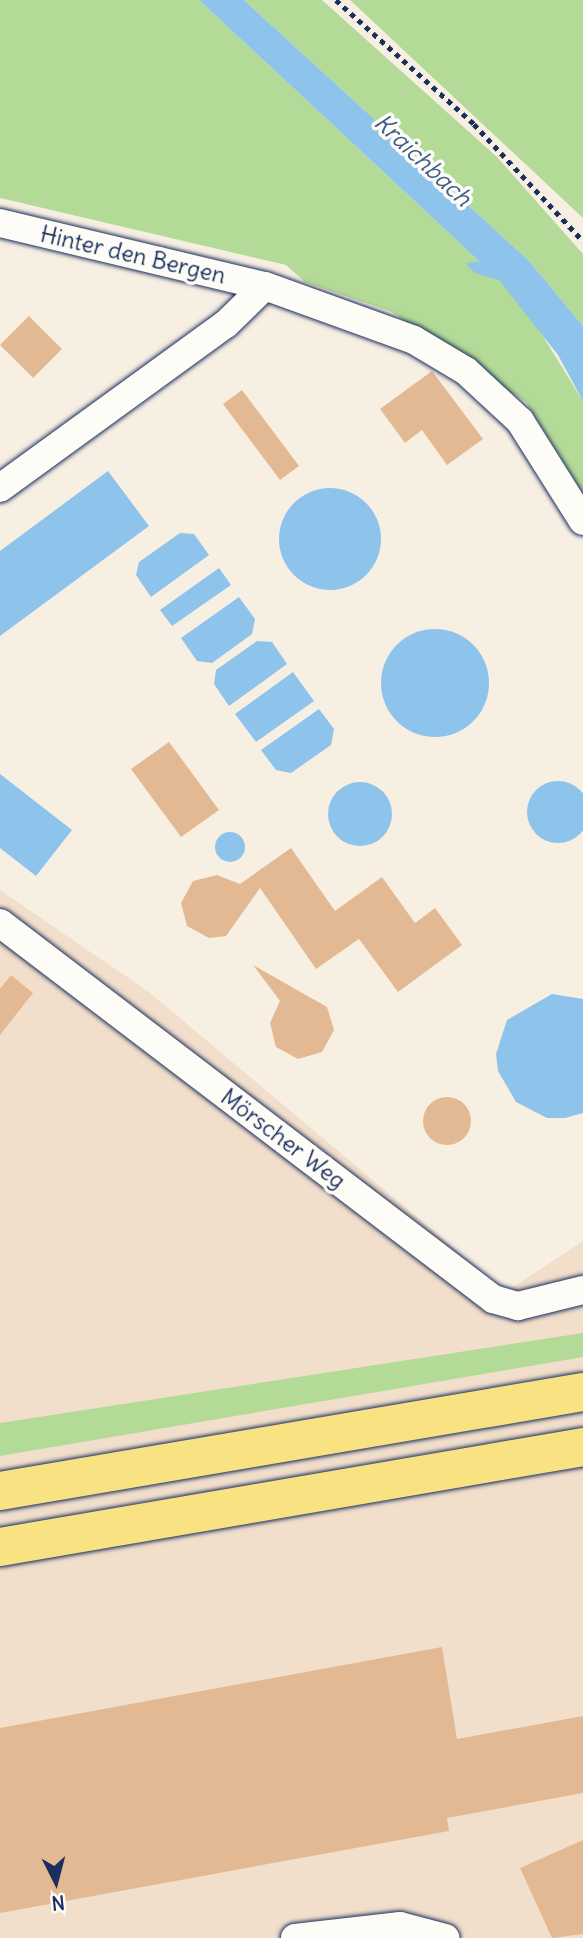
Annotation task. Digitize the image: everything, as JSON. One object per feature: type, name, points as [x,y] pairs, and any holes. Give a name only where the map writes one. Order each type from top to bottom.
[{"type":"highway","points":[[0,1491],[583,1392]]},
{"type":"highway","points":[[0,1547],[583,1447]]},
{"type":"street","name":"Hinter den Bergen","points":[[0,223],[265,286],[414,340],[466,371],[520,421],[583,521]]},
{"type":"street","points":[[0,488],[226,324],[265,286]]},
{"type":"street","name":"Mörscher Weg","points":[[0,923],[493,1299],[518,1306],[583,1290]]},
{"type":"street","points":[[295,1938],[400,1926],[445,1938]]},
{"type":"path","points":[[336,0],[474,124],[583,241]]},
{"type":"shaded area","points":[[0,890],[149,992],[506,1292],[583,1241],[583,1938],[0,1938]]},
{"type":"green space","points":[[0,0],[199,0],[481,263],[466,264],[499,280],[531,317],[583,401],[583,493],[526,402],[392,312],[305,282],[286,265],[0,198]]},
{"type":"green space","points":[[244,0],[322,0],[497,157],[583,254],[583,326],[529,261]]},
{"type":"green space","points":[[350,0],[583,0],[583,218]]},
{"type":"green space","points":[[583,1333],[583,1357],[0,1456],[0,1423]]},
{"type":"water","points":[[199,0],[244,0],[529,261],[583,326],[583,401],[558,355],[499,280],[475,273],[465,263],[480,262]]},
{"type":"water","points":[[108,471],[149,526],[0,636],[0,551]]},
{"type":"water","points":[[330,488],[350,491],[373,510],[378,519],[381,539],[378,559],[359,582],[350,587],[330,590],[310,587],[287,568],[282,559],[279,539],[282,519],[301,496],[310,491]]},
{"type":"water","points":[[180,533],[194,534],[209,555],[151,597],[136,575],[139,562]]},
{"type":"water","points":[[219,568],[231,585],[172,626],[160,610]]},
{"type":"water","points":[[239,597],[255,619],[252,634],[212,663],[197,661],[181,638]]},
{"type":"water","points":[[435,629],[456,633],[473,645],[485,662],[489,683],[485,704],[473,721],[456,733],[435,737],[414,733],[397,721],[385,704],[381,683],[385,662],[397,645],[414,633]]},
{"type":"water","points":[[257,641],[272,642],[287,664],[229,706],[214,684],[216,670]]},
{"type":"water","points":[[293,672],[314,701],[256,742],[235,714]]},
{"type":"water","points":[[319,709],[334,729],[331,745],[291,773],[276,770],[261,750]]},
{"type":"water","points":[[0,774],[72,830],[36,876],[0,848]]},
{"type":"water","points":[[558,781],[580,790],[589,812],[580,834],[558,843],[536,834],[527,812],[536,790]]},
{"type":"water","points":[[360,782],[372,784],[383,791],[390,802],[390,826],[383,837],[372,844],[360,846],[348,844],[337,837],[330,826],[328,814],[330,802],[337,791],[348,784]]},
{"type":"water","points":[[230,832],[241,836],[245,847],[241,858],[230,862],[219,858],[215,847],[219,836]]},
{"type":"water","points":[[552,994],[583,999],[583,1113],[565,1118],[547,1118],[516,1102],[498,1071],[496,1054],[507,1020]]},
{"type":"building","points":[[29,316],[62,349],[33,378],[0,345]]},
{"type":"building","points":[[432,371],[483,439],[447,465],[422,430],[405,443],[380,409]]},
{"type":"building","points":[[242,390],[299,466],[280,480],[223,404]]},
{"type":"building","points":[[169,742],[219,810],[181,837],[131,769]]},
{"type":"building","points":[[291,848],[335,911],[382,877],[415,923],[435,908],[462,945],[398,992],[359,939],[316,969],[260,888],[226,936],[209,938],[187,926],[181,903],[193,881],[217,875],[240,884]]},
{"type":"building","points":[[253,965],[327,1007],[334,1030],[322,1052],[298,1059],[276,1047],[270,1023],[280,1001]]},
{"type":"building","points":[[11,975],[33,993],[0,1035],[0,989]]},
{"type":"building","points":[[447,1097],[464,1104],[471,1121],[464,1138],[447,1145],[430,1138],[423,1121],[430,1104]]},
{"type":"building","points":[[442,1647],[457,1739],[583,1716],[583,1793],[447,1818],[449,1831],[0,1913],[0,1728]]},
{"type":"building","points":[[583,1840],[583,1934],[552,1938],[520,1868]]},
{"type":"water label","name":"Kraichbach","points":[[423,160]]}]
